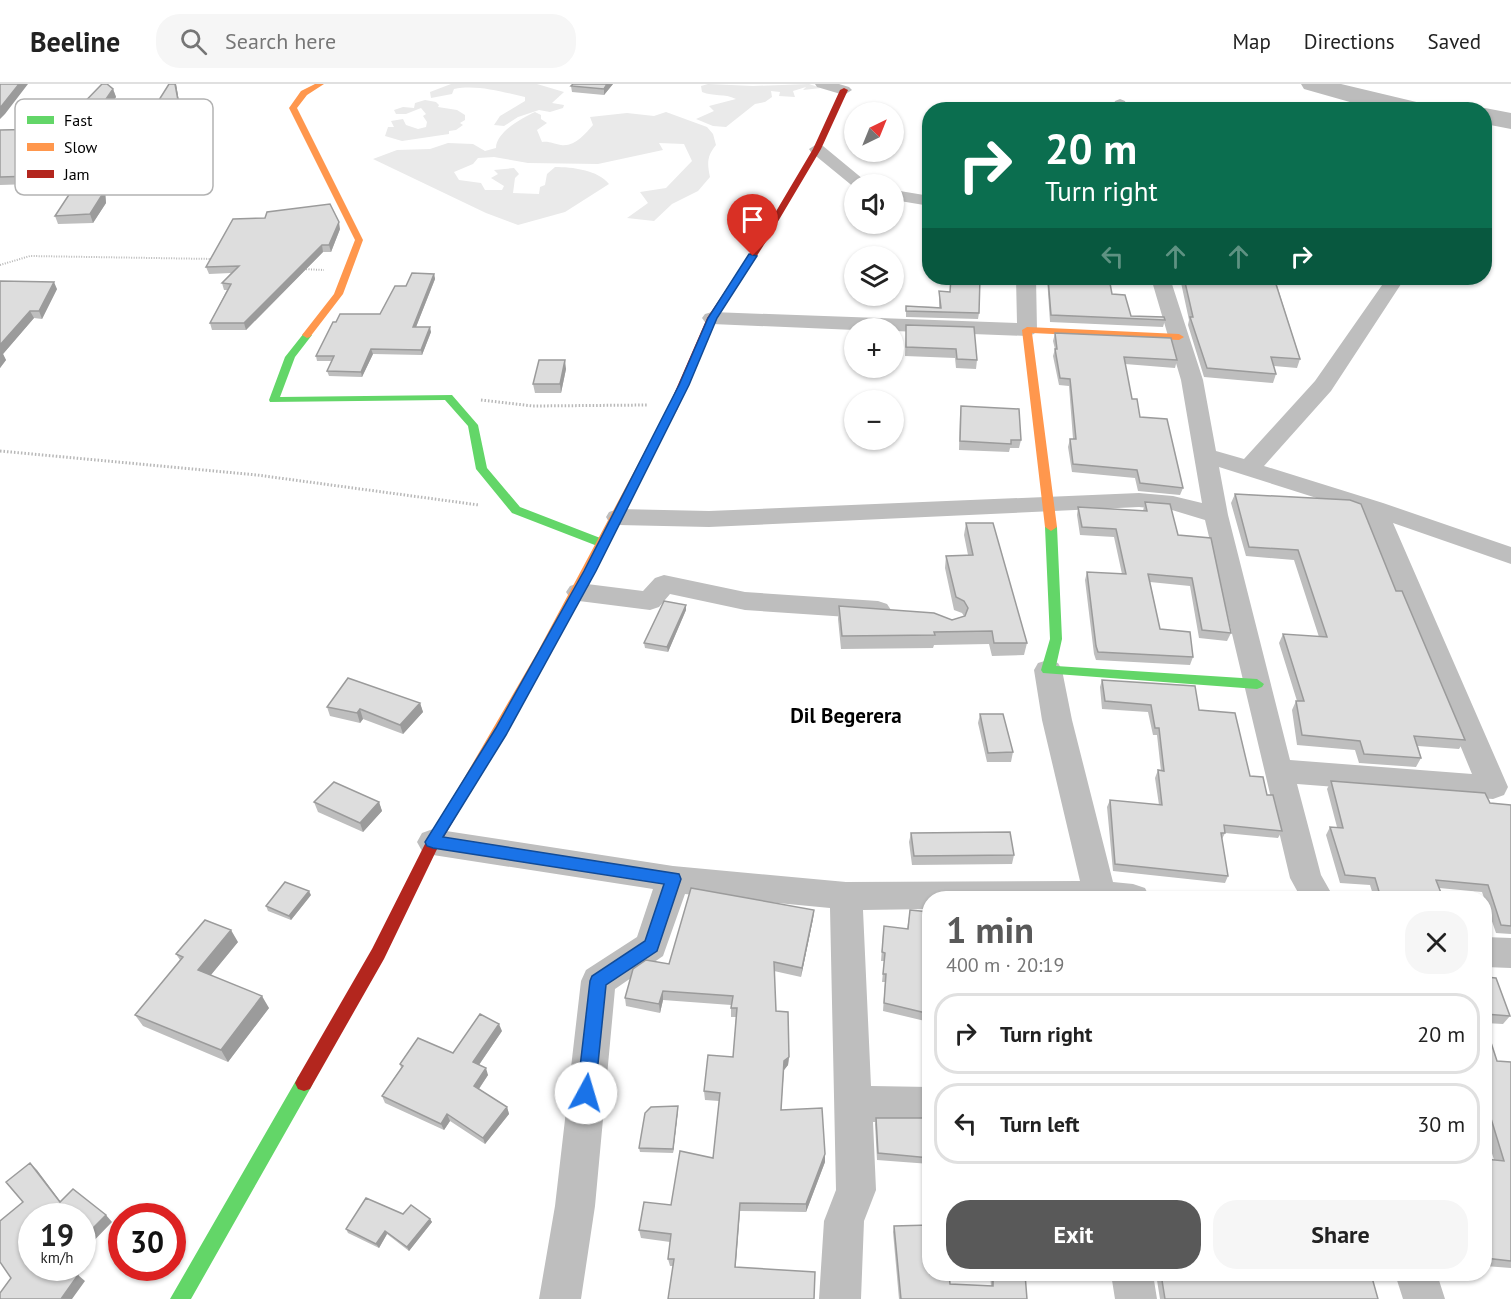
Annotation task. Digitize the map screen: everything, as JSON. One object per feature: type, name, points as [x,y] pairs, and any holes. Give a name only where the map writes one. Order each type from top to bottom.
[{"type":"street","points":[[320,84],[311,87],[293,108],[359,240],[339,294],[290,357],[274,400],[448,397],[473,425],[482,470],[516,510],[604,544]]},
{"type":"street","points":[[180,1299],[378,954],[433,842],[501,731],[579,592],[674,404],[712,318],[763,240],[817,149],[844,90],[822,84]]},
{"type":"street","points":[[817,149],[848,174]]},
{"type":"street","points":[[904,197],[922,200]]},
{"type":"street","points":[[1026,285],[1027,330],[1050,505],[1056,639],[1048,670],[1057,720],[1099,891]]},
{"type":"street","points":[[1162,285],[1192,380],[1216,515],[1306,878],[1314,891]]},
{"type":"street","points":[[1249,468],[1323,386],[1391,285]]},
{"type":"street","points":[[712,318],[1179,337]]},
{"type":"street","points":[[1206,455],[1374,508],[1511,556]]},
{"type":"street","points":[[618,517],[709,519],[1139,500],[1173,503],[1216,515]]},
{"type":"street","points":[[1279,771],[1502,787],[1374,508]]},
{"type":"street","points":[[579,592],[650,601],[664,584],[745,600],[902,612]]},
{"type":"street","points":[[1048,670],[1257,684]]},
{"type":"street","points":[[433,842],[673,879],[846,896],[922,896]]},
{"type":"street","points":[[560,1299],[575,1206],[598,981],[651,946],[673,879]]},
{"type":"street","points":[[840,1299],[844,1221],[856,1191],[846,896]]},
{"type":"street","points":[[1492,952],[1511,953]]},
{"type":"street","points":[[852,1104],[922,1105]]},
{"type":"street","points":[[1133,1281],[1136,1299]]},
{"type":"street","points":[[1418,1281],[1424,1299]]},
{"type":"path","points":[[0,265],[30,256],[219,260]]},
{"type":"path","points":[[292,267],[309,271],[348,269]]},
{"type":"path","points":[[448,397],[533,406],[674,404]]},
{"type":"path","points":[[0,451],[257,476],[516,510]]},
{"type":"shaded area","points":[[451,84],[537,84],[564,92],[552,103],[564,105],[563,108],[550,112],[539,110],[518,117],[504,126],[494,125],[500,116],[525,101],[525,97],[472,87],[454,89],[452,94],[431,98],[430,92]]},
{"type":"shaded area","points":[[708,84],[753,86],[809,84],[821,88],[803,90],[806,87],[793,91],[795,97],[779,96],[780,92],[771,91],[772,97],[765,102],[755,104],[726,127],[713,126],[696,119],[714,111],[709,106],[736,99],[702,92],[701,86]]},
{"type":"shaded area","points":[[425,100],[436,102],[438,107],[457,110],[465,115],[465,120],[460,123],[463,125],[456,130],[449,131],[449,134],[402,141],[385,136],[388,127],[394,127],[391,121],[403,119],[406,125],[418,129],[426,127],[427,122],[423,116],[426,114],[421,108],[406,114],[396,114],[394,110],[403,107],[414,108],[415,103]]},
{"type":"shaded area","points":[[535,112],[541,115],[541,119],[547,123],[537,130],[542,142],[561,145],[571,144],[583,136],[593,125],[590,117],[627,113],[654,116],[666,112],[707,127],[713,134],[716,145],[708,160],[710,177],[698,191],[672,204],[654,221],[627,218],[648,203],[640,192],[666,188],[692,161],[684,144],[659,143],[663,150],[598,164],[528,163],[494,157],[478,158],[473,164],[454,172],[459,180],[481,183],[485,190],[502,190],[504,186],[491,178],[498,174],[494,170],[514,168],[519,174],[515,178],[513,193],[539,194],[540,187],[545,185],[547,174],[555,167],[592,172],[609,184],[565,212],[518,225],[486,213],[373,159],[397,150],[430,149],[448,143],[473,144],[485,151],[496,148],[500,136],[505,131]]},
{"type":"building","points":[[0,84],[19,84],[0,108]]},
{"type":"building","points":[[102,84],[107,84],[113,89],[106,99],[87,99]]},
{"type":"building","points":[[169,84],[175,84],[178,99],[160,99]]},
{"type":"building","points":[[573,84],[607,84],[604,89],[571,86]]},
{"type":"building","points":[[0,130],[15,130],[15,177],[0,177]]},
{"type":"building","points":[[69,195],[102,195],[90,214],[55,216]]},
{"type":"building","points":[[330,204],[339,222],[329,245],[322,245],[244,323],[210,323],[231,284],[222,283],[239,266],[206,267],[233,219],[265,218],[267,212]]},
{"type":"building","points":[[412,273],[434,274],[413,327],[430,327],[421,350],[371,349],[361,372],[327,371],[334,356],[316,356],[333,322],[336,322],[340,314],[380,314],[395,286],[406,286]]},
{"type":"building","points":[[0,281],[54,282],[39,311],[30,311],[0,345]]},
{"type":"building","points":[[950,285],[980,285],[979,313],[906,311],[906,306],[941,308],[939,291],[950,292]]},
{"type":"building","points":[[1049,285],[1110,285],[1112,294],[1125,295],[1131,316],[1164,317],[1165,320],[1051,315]]},
{"type":"building","points":[[1186,285],[1276,285],[1300,359],[1271,357],[1276,374],[1207,368],[1190,317],[1193,317]]},
{"type":"building","points":[[906,325],[974,327],[977,360],[957,359],[956,349],[906,347]]},
{"type":"building","points":[[1055,333],[1171,338],[1177,360],[1124,357],[1132,399],[1137,399],[1140,417],[1167,419],[1183,488],[1140,483],[1137,470],[1073,464],[1070,439],[1076,439],[1070,379],[1060,378]]},
{"type":"building","points":[[539,360],[565,360],[560,384],[533,384]]},
{"type":"building","points":[[961,406],[1019,409],[1021,440],[1011,440],[1011,444],[960,441]]},
{"type":"building","points":[[1235,494],[1350,500],[1361,504],[1396,591],[1402,591],[1465,740],[1414,736],[1421,758],[1364,754],[1360,741],[1302,735],[1296,701],[1304,701],[1283,634],[1327,637],[1298,550],[1249,547]]},
{"type":"building","points":[[1145,502],[1170,504],[1178,535],[1211,538],[1231,633],[1202,630],[1192,578],[1148,574],[1160,629],[1190,632],[1193,657],[1098,652],[1096,646],[1087,572],[1126,574],[1116,529],[1082,527],[1078,507],[1147,511]]},
{"type":"building","points":[[966,523],[993,523],[1027,643],[994,643],[992,631],[934,632],[935,635],[842,636],[839,606],[934,613],[952,620],[965,616],[968,608],[964,601],[956,597],[946,556],[973,555]]},
{"type":"building","points":[[664,601],[686,605],[667,647],[644,643]]},
{"type":"building","points":[[348,678],[420,703],[400,725],[360,709],[357,713],[327,707]]},
{"type":"building","points":[[1102,680],[1195,686],[1199,710],[1235,713],[1250,776],[1263,777],[1267,795],[1273,795],[1282,831],[1224,825],[1225,833],[1221,833],[1228,876],[1115,864],[1110,800],[1162,805],[1158,770],[1164,771],[1159,728],[1155,728],[1151,705],[1105,701]]},
{"type":"building","points":[[980,714],[1003,714],[1013,752],[988,753]]},
{"type":"building","points":[[1331,781],[1485,793],[1490,803],[1511,805],[1511,926],[1501,925],[1492,891],[1488,885],[1436,880],[1440,891],[1379,891],[1375,878],[1345,875],[1330,827],[1343,828]]},
{"type":"building","points":[[334,782],[379,802],[360,823],[314,802]]},
{"type":"building","points":[[1010,832],[1014,855],[914,856],[911,833]]},
{"type":"building","points":[[285,882],[309,891],[289,916],[266,906]]},
{"type":"building","points":[[691,888],[814,910],[802,968],[774,962],[776,1011],[788,1012],[789,1057],[784,1061],[781,1110],[822,1108],[825,1154],[806,1204],[740,1203],[735,1267],[815,1272],[814,1299],[668,1299],[674,1259],[668,1259],[671,1234],[639,1230],[644,1202],[671,1205],[680,1151],[713,1158],[720,1093],[704,1091],[708,1055],[733,1057],[737,1008],[731,1008],[733,996],[663,991],[659,1004],[625,998],[633,969],[646,960],[669,964]]},
{"type":"building","points":[[910,910],[922,911],[922,1012],[884,1003],[886,974],[883,974],[885,953],[882,952],[884,926],[908,929]]},
{"type":"building","points":[[205,920],[231,930],[198,970],[262,996],[221,1050],[135,1015],[183,957],[176,954]]},
{"type":"building","points":[[1492,978],[1496,978],[1510,1016],[1492,1015]]},
{"type":"building","points":[[480,1014],[499,1024],[473,1062],[486,1068],[474,1086],[507,1107],[483,1138],[447,1114],[441,1124],[382,1096],[403,1066],[400,1064],[418,1038],[453,1053]]},
{"type":"building","points":[[1492,1046],[1497,1061],[1511,1062],[1511,1261],[1492,1259],[1492,1160],[1504,1161],[1492,1122]]},
{"type":"building","points":[[678,1106],[673,1149],[639,1148],[645,1113],[651,1107]]},
{"type":"building","points":[[876,1118],[922,1118],[922,1157],[878,1153]]},
{"type":"building","points":[[30,1163],[60,1202],[73,1189],[91,1203],[22,1203],[6,1182]]},
{"type":"building","points":[[366,1198],[403,1214],[411,1205],[430,1219],[407,1247],[385,1231],[376,1244],[346,1229]]},
{"type":"building","points":[[18,1206],[18,1281],[74,1281],[61,1299],[0,1299],[0,1293],[11,1278],[0,1262],[0,1221]]},
{"type":"building","points":[[96,1207],[106,1215],[96,1225]]},
{"type":"building","points":[[922,1225],[922,1281],[950,1281],[950,1284],[993,1286],[993,1281],[1026,1281],[1027,1299],[901,1299],[894,1226]]},
{"type":"building","points":[[1162,1281],[1373,1281],[1378,1299],[1165,1299]]},
{"type":"waterway","points":[[1313,84],[1378,102]]},
{"type":"waterway","points":[[1492,117],[1511,121]]},
{"type":"traffic: fast","points":[[307,335],[290,357],[274,400],[448,397],[473,425],[482,469],[516,510],[604,544]]},
{"type":"traffic: fast","points":[[1051,527],[1056,639],[1048,670],[1257,684]]},
{"type":"traffic: fast","points":[[180,1299],[304,1083]]},
{"type":"traffic: slow","points":[[307,335],[338,294],[359,240],[293,108],[304,93],[320,84]]},
{"type":"traffic: slow","points":[[1051,527],[1027,330],[1179,337]]},
{"type":"traffic: slow","points":[[461,796],[544,653],[672,410]]},
{"type":"traffic: jam","points":[[672,410],[712,318],[763,240],[817,149],[844,90]]},
{"type":"traffic: jam","points":[[304,1083],[378,954],[433,842],[461,796]]},
{"type":"district","name":"Dil Begerera","points":[[846,715]]},
{"type":"route","points":[[586,1093],[598,981],[651,946],[673,879],[433,842],[501,731],[590,571],[684,385],[712,318],[753,256]]}]
